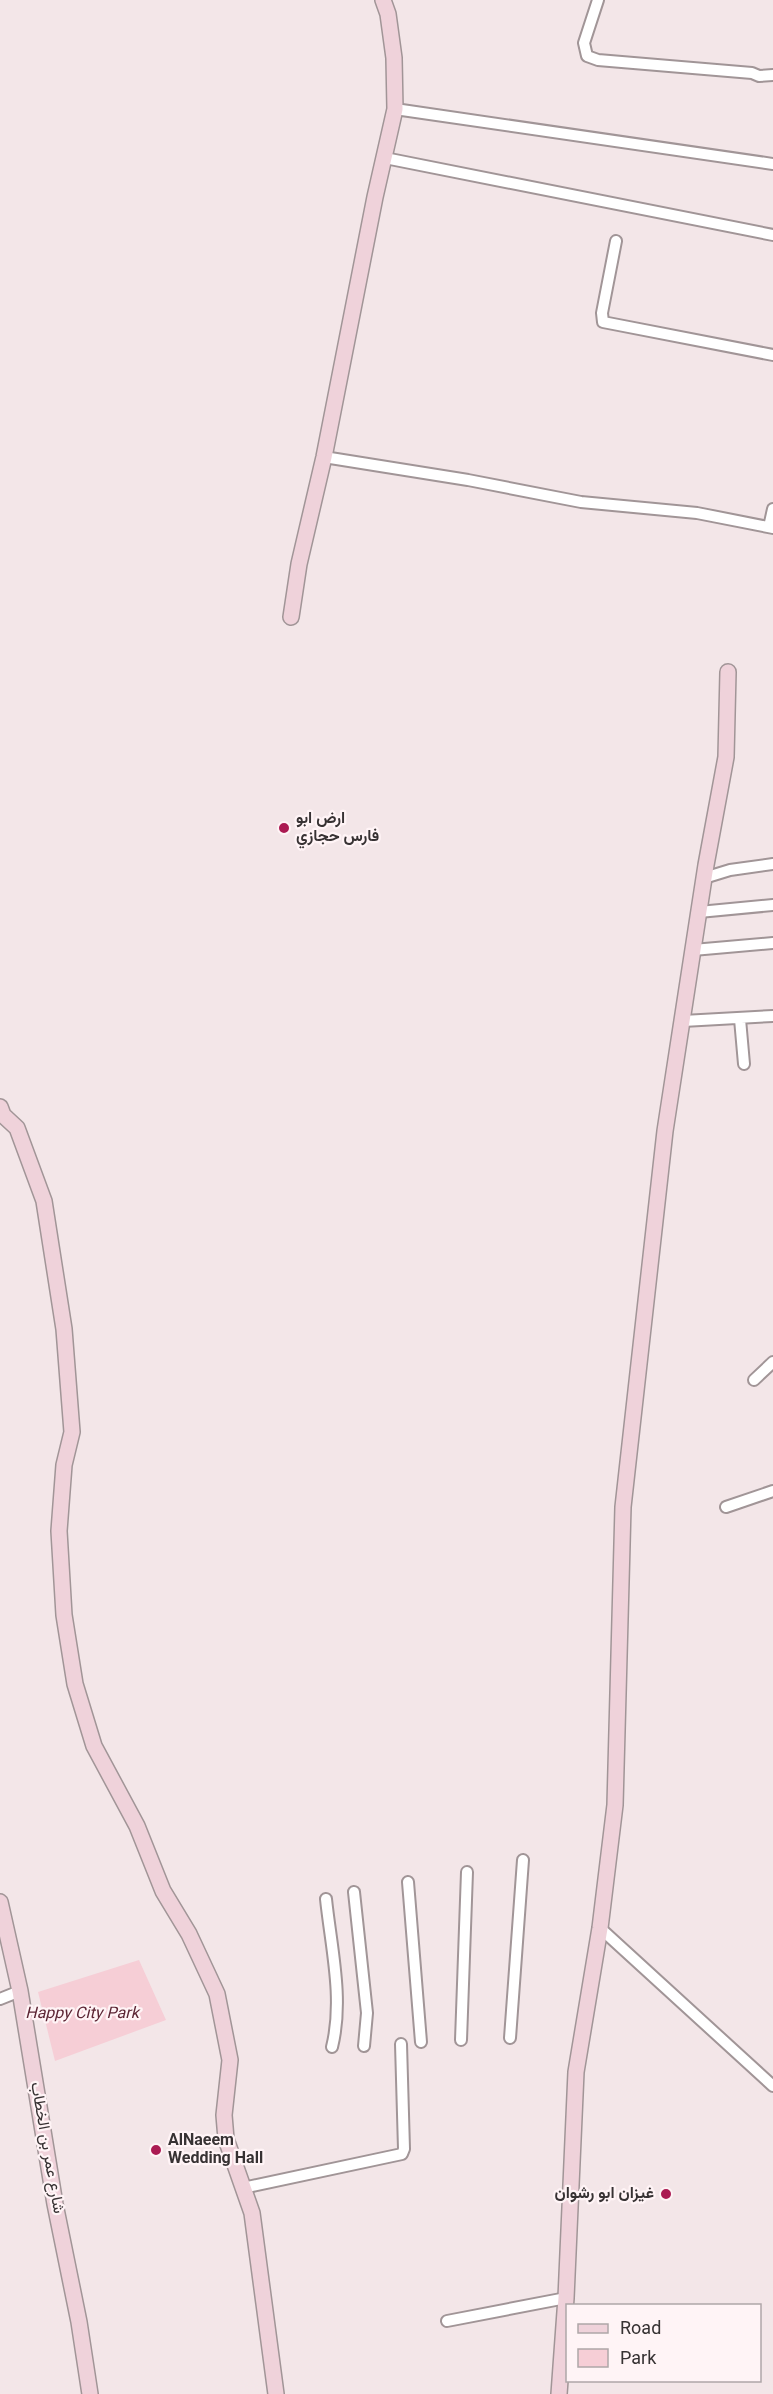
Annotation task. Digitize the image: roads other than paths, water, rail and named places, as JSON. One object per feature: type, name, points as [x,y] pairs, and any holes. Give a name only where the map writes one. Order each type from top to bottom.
[{"type":"street","points":[[291,617],[299,564],[324,457],[375,197],[395,109],[394,58],[388,14],[383,0]]},
{"type":"street","points":[[598,0],[584,43],[587,56],[598,60],[753,73],[759,76],[773,75]]},
{"type":"street","points":[[395,109],[773,164]]},
{"type":"street","points":[[385,159],[773,235]]},
{"type":"street","points":[[616,241],[603,322],[773,355]]},
{"type":"street","points":[[324,457],[468,480],[581,502],[697,513],[771,527],[773,508]]},
{"type":"street","points":[[559,2394],[566,2298],[576,2072],[600,1928],[615,1805],[623,1507],[664,1131],[704,878],[726,757],[728,672]]},
{"type":"street","points":[[704,878],[730,870],[773,864]]},
{"type":"street","points":[[699,912],[773,905]]},
{"type":"street","points":[[693,950],[773,943]]},
{"type":"street","points":[[683,1021],[773,1016]]},
{"type":"street","points":[[740,1019],[744,1064]]},
{"type":"street","points":[[1,1113],[17,1128],[44,1202],[64,1329],[72,1432],[64,1465],[59,1531],[64,1615],[75,1684],[94,1746],[137,1826],[163,1891],[189,1934],[217,1994],[230,2060],[224,2115],[226,2139],[252,2213],[276,2394]]},
{"type":"street","points":[[754,1380],[773,1362]]},
{"type":"street","points":[[726,1508],[773,1491]]},
{"type":"street","points":[[510,2038],[523,1860]]},
{"type":"street","points":[[461,2040],[467,1872]]},
{"type":"street","points":[[408,1882],[421,2042]]},
{"type":"street","points":[[354,1892],[367,2013],[364,2046]]},
{"type":"street","points":[[326,1899],[337,1999],[337,2027],[332,2047]]},
{"type":"street","name":"شارع عمر بن الخطاب","points":[[0,1902],[20,1991],[55,2204],[79,2322],[90,2394]]},
{"type":"street","points":[[600,1928],[773,2086]]},
{"type":"street","points":[[0,1999],[20,1991]]},
{"type":"street","points":[[243,2188],[402,2154],[404,2149],[401,2044]]},
{"type":"street","points":[[447,2320],[566,2298]]},
{"type":"place","name":"ارض ابو فارس حجازي","points":[[284,828]]},
{"type":"place","name":"AlNaeem Wedding Hall","points":[[156,2150]]},
{"type":"place","name":"غيزان ابو رشوان","points":[[666,2194]]},
{"type":"park label","name":"Happy City Park","points":[[82,2014]]}]
